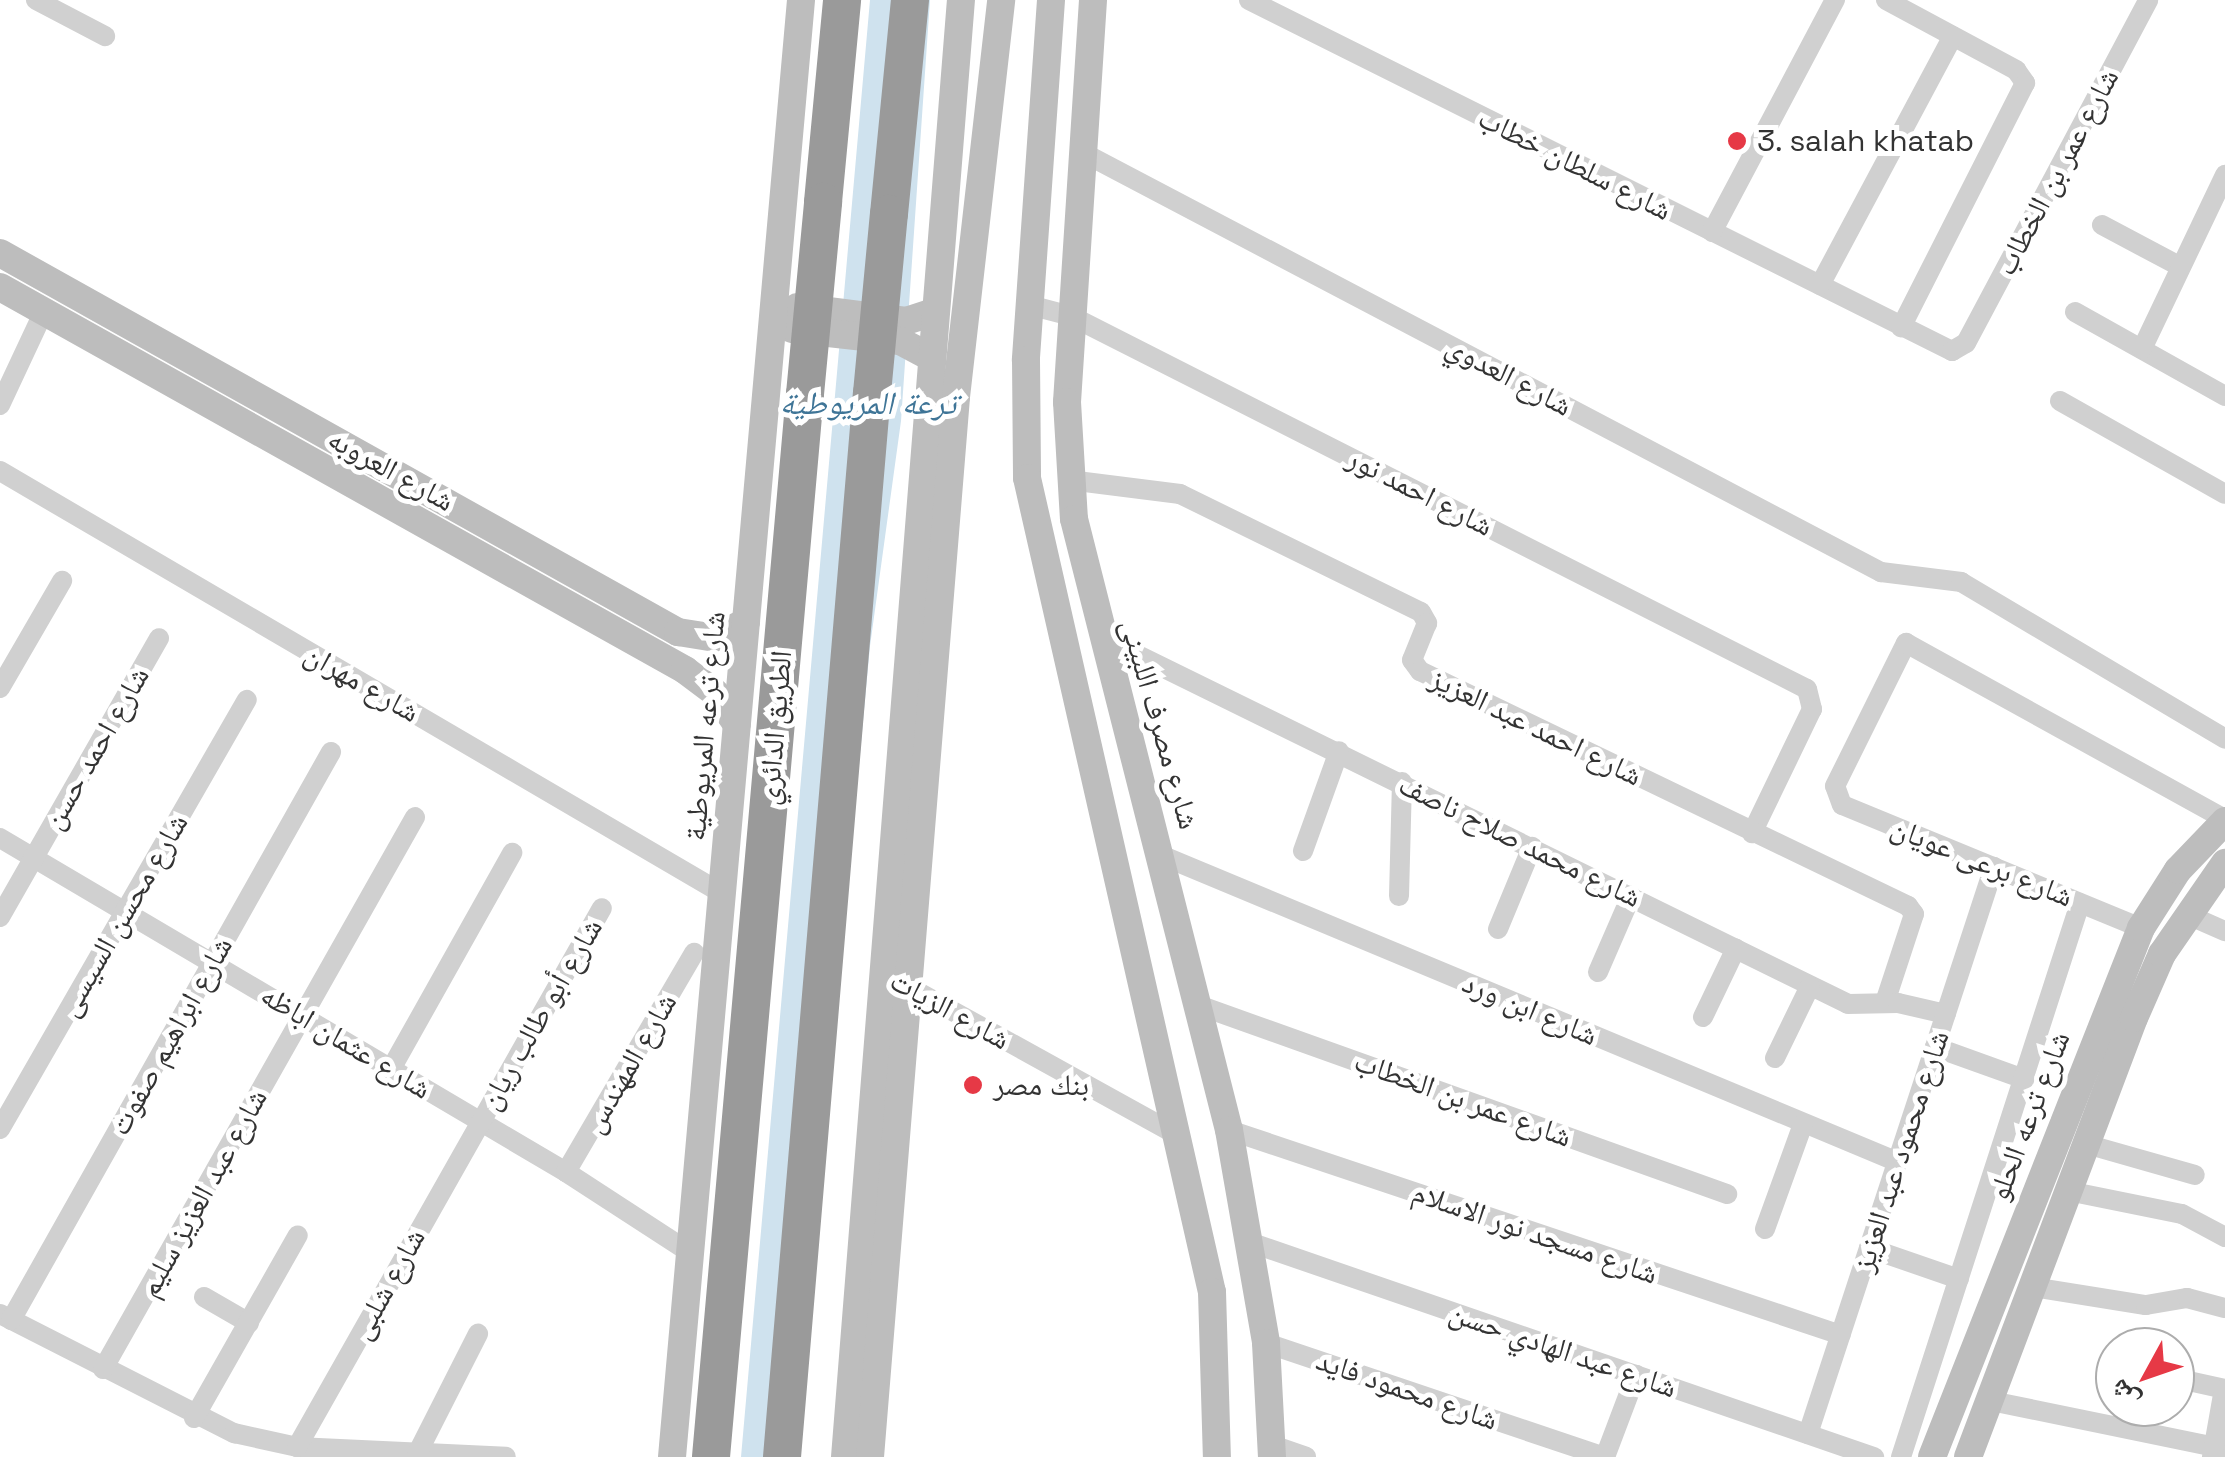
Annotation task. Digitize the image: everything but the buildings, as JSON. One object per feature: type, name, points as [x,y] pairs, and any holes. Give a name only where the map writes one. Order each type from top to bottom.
[{"type":"highway","name":"الطريق الدائري","points":[[711,1457],[842,0]]},
{"type":"highway","points":[[782,1457],[910,0]]},
{"type":"main road","name":"شارع ترعه المريوطية","points":[[672,1457],[801,0]]},
{"type":"main road","points":[[845,1457],[880,970],[960,0]]},
{"type":"main road","points":[[870,1457],[956,397],[1001,0]]},
{"type":"main road","points":[[1050,0],[1024,438],[1034,523],[1179,1136],[1212,1292],[1217,1457]]},
{"type":"main road","name":"شارع مصرف اللبينى","points":[[1093,0],[1080,151],[1069,480],[1101,637],[1163,856],[1229,1130],[1252,1244],[1266,1343],[1272,1451]]},
{"type":"main road","name":"شارع العروبه","points":[[0,253],[690,636],[726,635],[746,622]]},
{"type":"main road","name":"شارع العروبه","points":[[0,287],[706,685],[737,724]]},
{"type":"main road","points":[[774,294],[800,308],[870,316],[913,320],[933,312]]},
{"type":"main road","points":[[772,334],[798,329],[900,341],[930,357]]},
{"type":"main road","points":[[606,628],[619,600]]},
{"type":"main road","name":"شارع ترعه الحلو","points":[[1932,1457],[2141,928],[2178,870],[2225,820]]},
{"type":"main road","name":"شارع ترعه الحلو","points":[[1968,1457],[2107,1088],[2162,954],[2186,914],[2225,863]]},
{"type":"main road","points":[[2080,1076],[2107,1088]]},
{"type":"street","points":[[36,0],[104,36]]},
{"type":"street","name":"شارع سلطان خطاب","points":[[1249,0],[1944,349],[1966,344]]},
{"type":"street","points":[[1712,232],[1836,0]]},
{"type":"street","points":[[1886,0],[1911,6],[1953,36],[2016,70],[2024,91],[1901,328]]},
{"type":"street","name":"شارع عمر بن الخطاب","points":[[1966,344],[2148,0]]},
{"type":"street","points":[[1820,285],[1953,36]]},
{"type":"street","name":"شارع العدوي","points":[[1080,151],[1881,572],[1944,576],[2225,739]]},
{"type":"street","points":[[2142,349],[2225,175]]},
{"type":"street","points":[[2102,225],[2181,267]]},
{"type":"street","name":"شارع احمد نور","points":[[1029,305],[1072,316],[1807,689],[1812,709],[1752,833]]},
{"type":"street","points":[[2075,312],[2225,396]]},
{"type":"street","points":[[0,405],[43,313]]},
{"type":"street","points":[[2060,401],[2225,494]]},
{"type":"street","name":"شارع مهران","points":[[0,471],[723,894]]},
{"type":"street","name":"شارع احمد عبد العزيز","points":[[1069,480],[1180,494],[1421,612],[1426,623],[1412,660],[1420,671],[1911,908],[1886,1002]]},
{"type":"street","points":[[0,688],[62,581]]},
{"type":"street","name":"شارع محمد صلاح ناصف","points":[[1101,637],[1848,1004],[1886,1002],[1946,1014]]},
{"type":"street","name":"شارع احمد حسن","points":[[0,917],[159,638]]},
{"type":"street","name":"شارع برعى عويان","points":[[2141,928],[1842,804],[1836,786],[1906,642],[2225,820]]},
{"type":"street","name":"شارع محسن السيسى","points":[[0,1129],[247,700]]},
{"type":"street","name":"شارع ابراهيم صفوت","points":[[6,1317],[331,752]]},
{"type":"street","points":[[1303,851],[1339,752]]},
{"type":"street","points":[[1399,896],[1402,782]]},
{"type":"street","name":"شارع عبد العزيز سليم","points":[[103,1369],[415,818]]},
{"type":"street","name":"شارع عثمان اباظه","points":[[0,838],[566,1172],[689,1252]]},
{"type":"street","points":[[1498,929],[1532,847]]},
{"type":"street","points":[[391,1069],[512,853]]},
{"type":"street","name":"شارع ابن ورد","points":[[1163,856],[1898,1162]]},
{"type":"street","name":"شارع محمود عبد العزيز","points":[[1808,1434],[1994,867]]},
{"type":"street","points":[[1598,972],[1631,896]]},
{"type":"street","points":[[1901,1457],[2080,902]]},
{"type":"street","name":"شارع أبو طالب ريان","points":[[480,1121],[602,908]]},
{"type":"street","points":[[2186,914],[2225,931]]},
{"type":"street","points":[[1704,1017],[1736,948]]},
{"type":"street","name":"شارع المهندس","points":[[566,1172],[694,953]]},
{"type":"street","name":"شارع الزيات","points":[[880,970],[1179,1136]]},
{"type":"street","points":[[1775,1058],[1810,986]]},
{"type":"street","name":"شارع عمر بن الخطاب","points":[[1198,1004],[1727,1194]]},
{"type":"street","points":[[1935,1047],[2024,1079]]},
{"type":"street","name":"شارع شلبى","points":[[297,1447],[480,1121]]},
{"type":"street","points":[[1765,1229],[1803,1124]]},
{"type":"street","name":"شارع مسجد نور الاسلام","points":[[1229,1130],[1840,1336]]},
{"type":"street","points":[[2086,1144],[2195,1175]]},
{"type":"street","points":[[2068,1191],[2182,1214],[2225,1236]]},
{"type":"street","points":[[194,1418],[298,1235]]},
{"type":"street","name":"شارع عبد الهادي حسن","points":[[1252,1244],[1874,1457]]},
{"type":"street","points":[[1870,1248],[1958,1280]]},
{"type":"street","points":[[2033,1287],[2146,1305],[2188,1298],[2225,1308]]},
{"type":"street","points":[[204,1297],[248,1323]]},
{"type":"street","points":[[6,1317],[194,1418],[297,1447],[506,1457]]},
{"type":"street","points":[[416,1454],[478,1334]]},
{"type":"street","name":"شارع محمود فايد","points":[[1266,1343],[1605,1457]]},
{"type":"street","points":[[1605,1457],[1636,1375]]},
{"type":"street","points":[[1991,1401],[2217,1451],[2225,1389],[2195,1382]]},
{"type":"street","points":[[1272,1451],[1306,1457]]},
{"type":"water","name":"ترعة المريوطية","points":[[870,0],[930,0],[901,421],[870,646],[795,1457],[741,1457]]},
{"type":"place","name":"3. salah khatab","points":[[1737,141]]},
{"type":"place","name":"بنك مصر","points":[[973,1085]]}]
